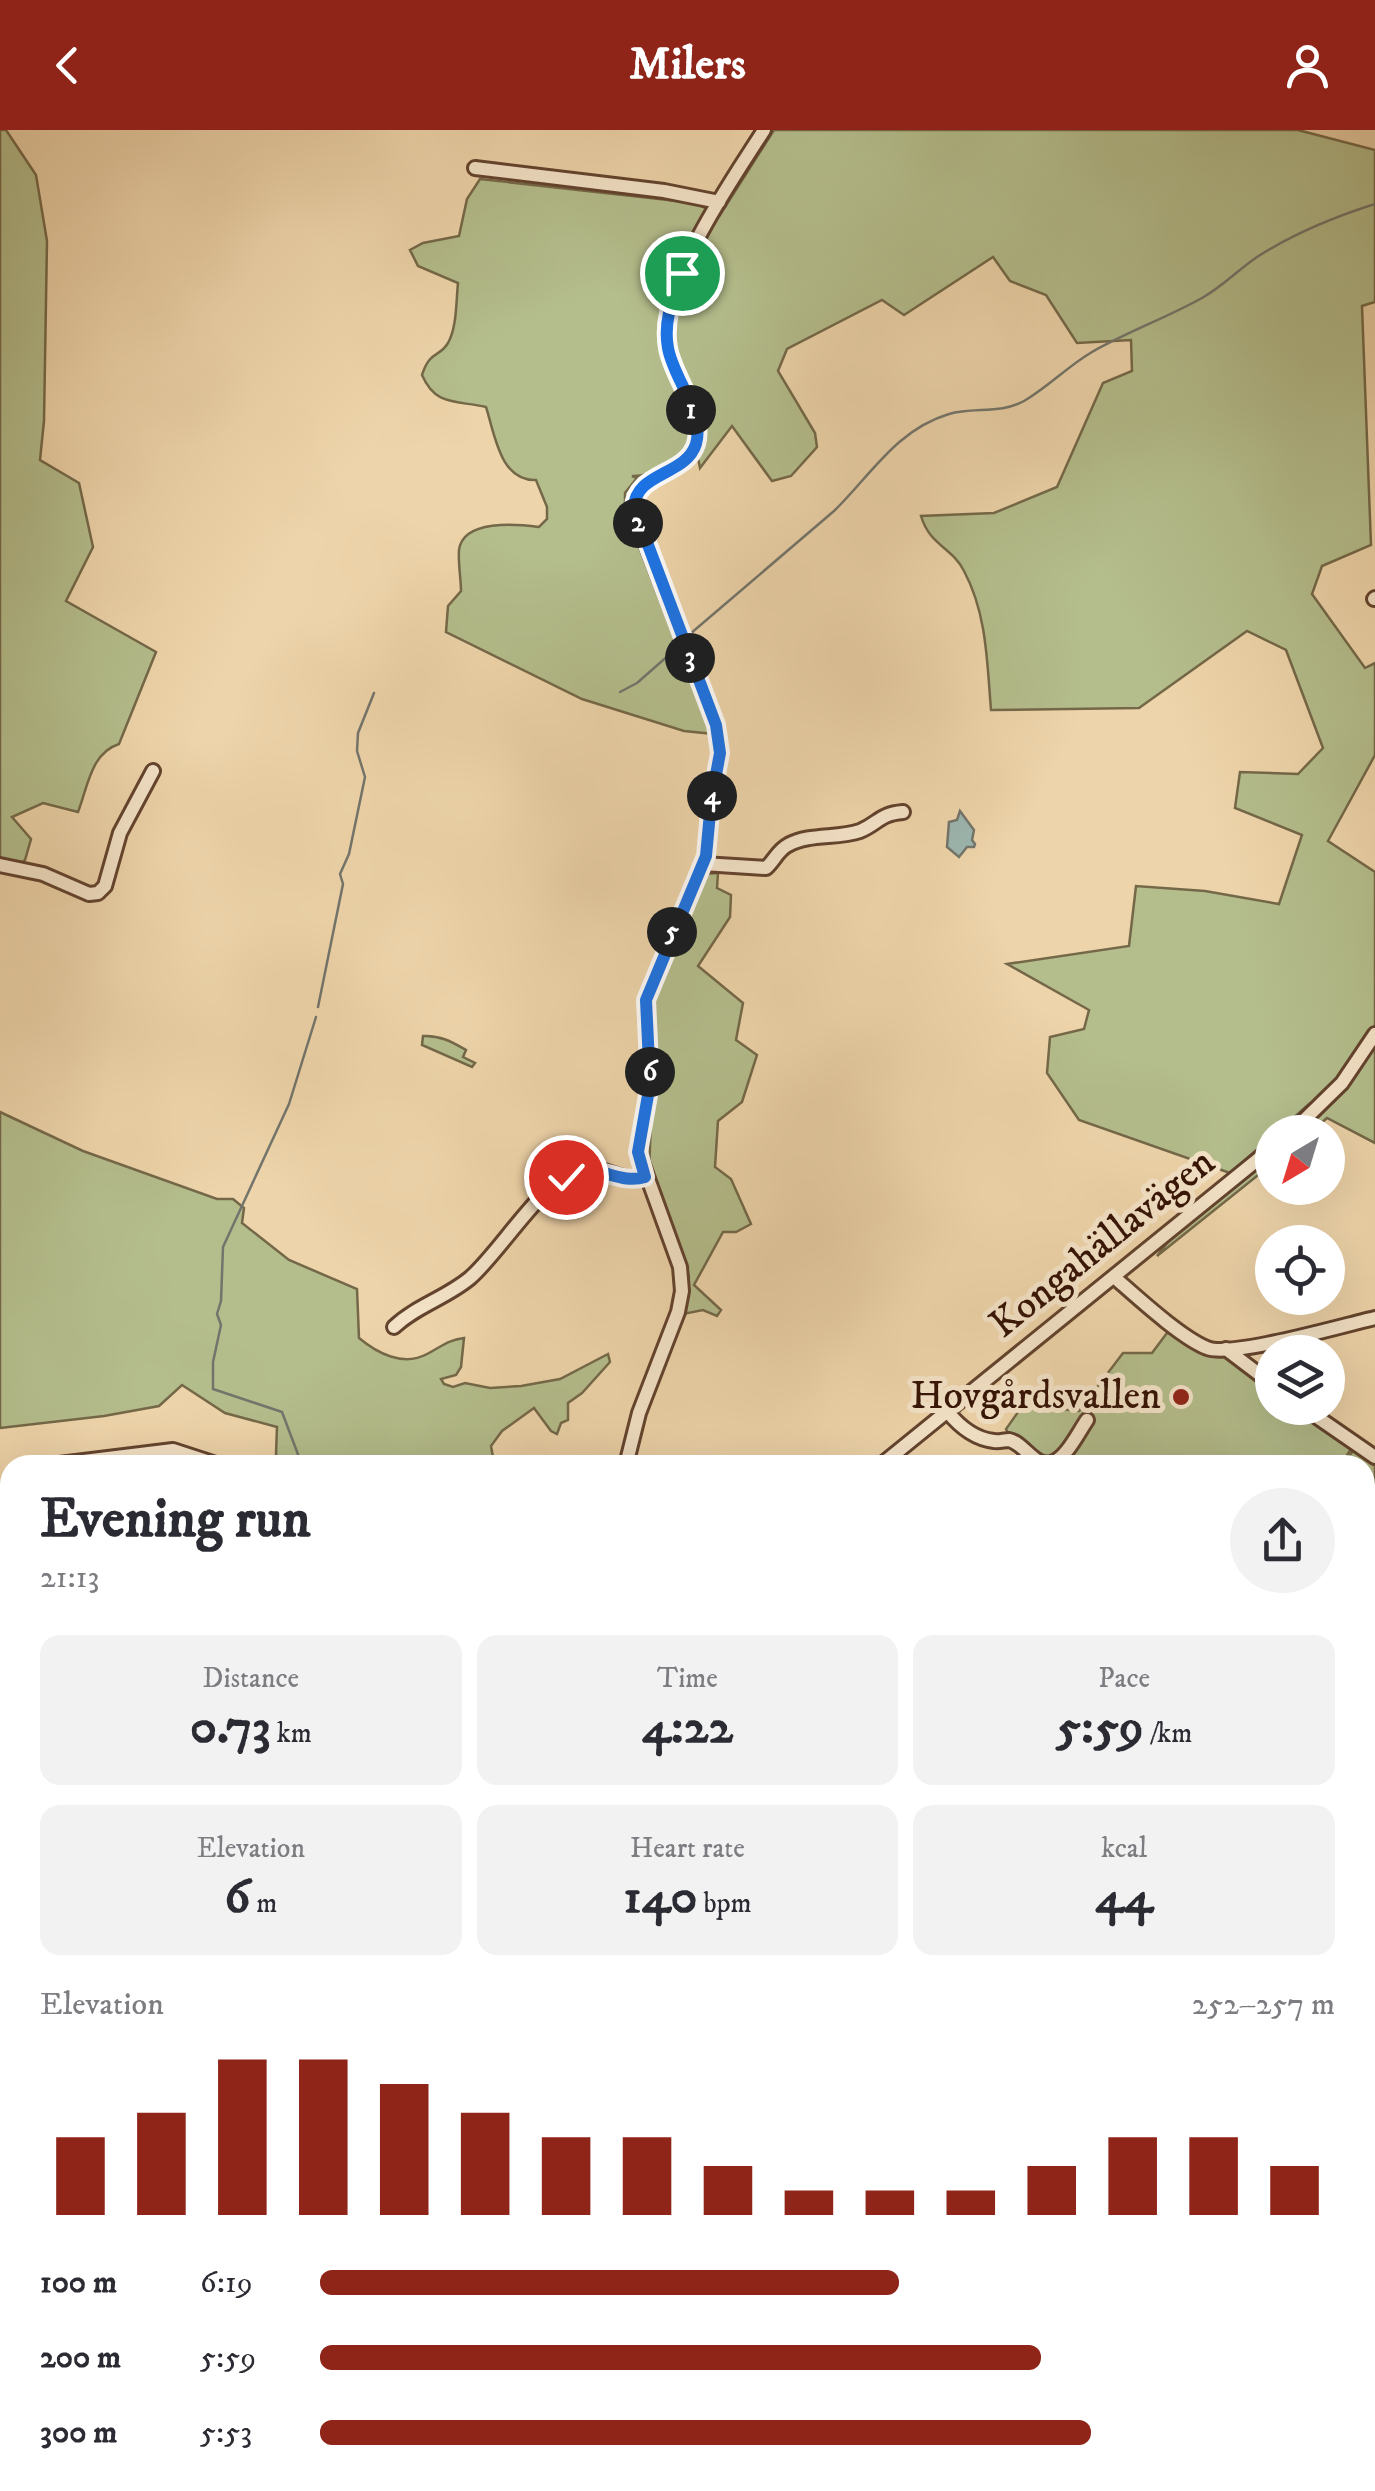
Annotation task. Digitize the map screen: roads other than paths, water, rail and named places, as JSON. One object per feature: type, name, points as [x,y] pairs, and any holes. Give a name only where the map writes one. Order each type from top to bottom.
[{"type":"street","points":[[629,1455],[682,1291],[680,1267],[638,1152],[650,1084],[646,1000],[703,864],[720,753],[719,735],[634,508],[642,488],[688,458],[697,439],[694,418],[668,351],[666,328],[670,307],[682,273],[719,202],[764,130]]},
{"type":"street","points":[[475,168],[664,191],[719,202]]},
{"type":"street","points":[[0,865],[43,874],[88,894],[98,893],[105,886],[120,833],[152,772]]},
{"type":"street","points":[[703,864],[766,868],[788,844],[828,836],[838,838],[867,827],[883,814],[904,812]]},
{"type":"street","points":[[1309,1115],[1342,1083],[1375,1034]]},
{"type":"street","name":"Kongahällavägen","points":[[894,1455],[1255,1162]]},
{"type":"street","points":[[394,1327],[408,1313],[439,1300],[468,1279],[553,1186],[576,1170],[602,1170],[633,1180],[645,1177]]},
{"type":"street","points":[[1114,1277],[1205,1347],[1226,1349],[1375,1318]]},
{"type":"street","points":[[1226,1349],[1255,1371]]},
{"type":"street","points":[[948,1412],[980,1438],[1009,1440],[1032,1455]]},
{"type":"street","points":[[1062,1455],[1086,1420]]},
{"type":"street","points":[[1329,1425],[1372,1455]]},
{"type":"street","points":[[132,1455],[173,1450],[188,1455]]},
{"type":"water","points":[[960,811],[974,830],[975,844],[959,857],[947,847],[949,822],[957,820]]},
{"type":"waterway","points":[[690,634],[834,511],[885,455],[914,431],[949,414],[1006,408],[1024,401],[1092,352],[1209,294],[1271,249],[1314,227],[1375,204]]},
{"type":"waterway","points":[[620,692],[637,683],[678,647]]},
{"type":"waterway","points":[[318,1007],[343,884],[340,874],[349,854],[365,777],[357,751],[358,733],[374,693]]},
{"type":"waterway","points":[[298,1455],[282,1412],[213,1389],[213,1362],[221,1325],[217,1314],[223,1247],[289,1104],[316,1017]]},
{"type":"place","name":"Hovgårdsvallen","points":[[1181,1397]]}]
